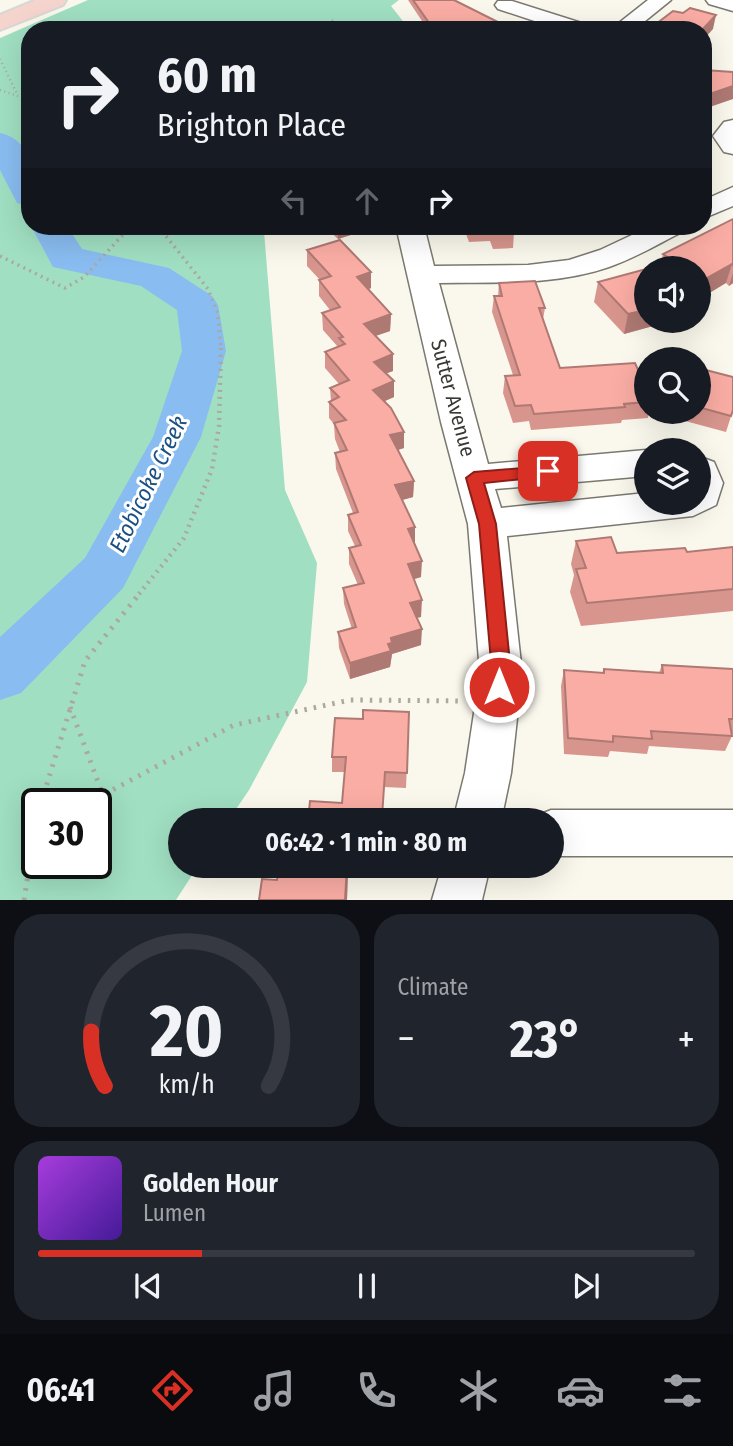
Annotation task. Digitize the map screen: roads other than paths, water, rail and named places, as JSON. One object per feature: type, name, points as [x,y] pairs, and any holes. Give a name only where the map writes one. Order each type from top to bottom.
[{"type":"main road","points":[[0,4],[9,0]]},
{"type":"main road","points":[[0,23],[55,0]]},
{"type":"street","points":[[632,21],[661,0]]},
{"type":"street","points":[[716,0],[733,5]]},
{"type":"street","points":[[505,5],[556,21]]},
{"type":"street","points":[[733,127],[725,136],[733,147]]},
{"type":"street","points":[[712,206],[733,195]]},
{"type":"street","name":"Sutter Avenue","points":[[412,235],[432,321],[487,524],[501,673],[488,773],[480,808]]},
{"type":"street","points":[[423,275],[554,271],[588,265],[653,235]]},
{"type":"street","points":[[474,478],[634,464]]},
{"type":"street","points":[[487,524],[634,508]]},
{"type":"street","points":[[564,833],[733,833]]},
{"type":"street","points":[[457,900],[463,878]]},
{"type":"waterway","name":"Etobicoke Creek","points":[[0,143],[21,176]]},
{"type":"waterway","name":"Etobicoke Creek","points":[[0,675],[104,573],[177,437],[204,351],[197,305],[155,277],[67,258],[53,235]]}]
